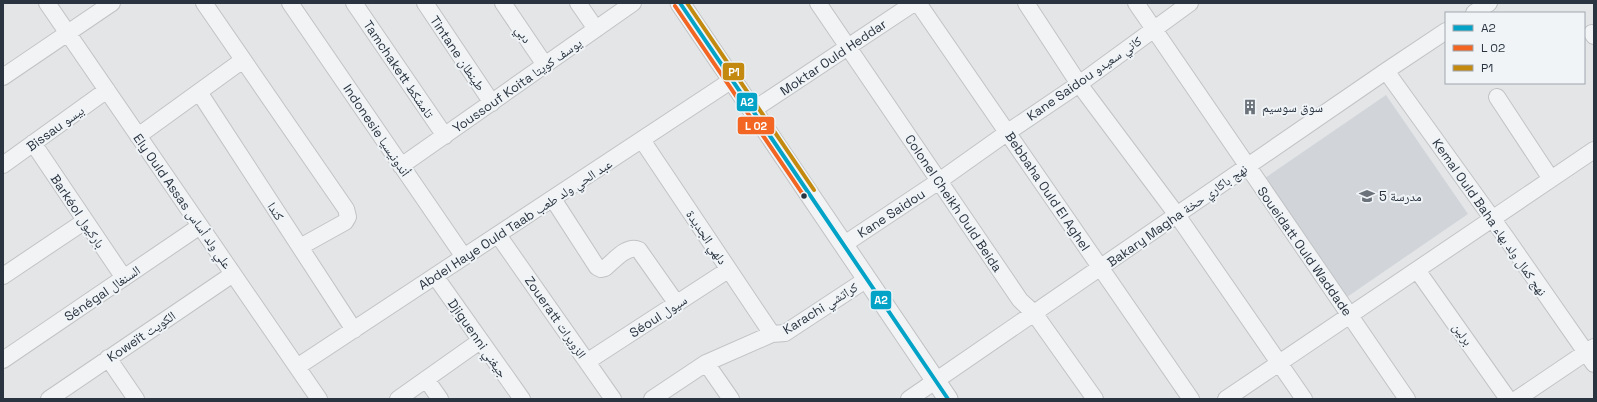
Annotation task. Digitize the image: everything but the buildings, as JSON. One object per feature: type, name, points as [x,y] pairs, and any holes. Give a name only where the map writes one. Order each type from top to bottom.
[{"type":"street","name":"Ely Ould Assas علي ولد أساس","points":[[47,3],[319,399]]},
{"type":"street","points":[[3,77],[112,3]]},
{"type":"street","points":[[204,3],[346,209],[348,217],[345,222],[300,247]]},
{"type":"street","name":"Indonesie أندونيسيا","points":[[290,3],[464,257]]},
{"type":"street","name":"Tamchakett تامشكط","points":[[354,3],[445,136]]},
{"type":"street","name":"Tintane طينطان","points":[[425,3],[492,103]]},
{"type":"street","name":"دبي","points":[[503,3],[545,65]]},
{"type":"street","points":[[578,3],[596,30]]},
{"type":"street","name":"Youssouf Koita يوسف كويتا","points":[[401,166],[633,3]]},
{"type":"street","name":"Colonel Cheikh Ould Beida","points":[[818,3],[1020,300],[1034,313],[1095,399]]},
{"type":"street","name":"Moktar Ould Heddar","points":[[753,110],[914,3]]},
{"type":"street","name":"Bebbaha Ould El Aghel","points":[[918,3],[1191,399]]},
{"type":"street","points":[[1026,3],[1079,84],[1177,214],[1304,399]]},
{"type":"street","name":"Soueidatt Ould Waddade","points":[[1136,3],[1407,399]]},
{"type":"street","name":"Kane Saidou كاني سعيدو","points":[[939,181],[1079,84],[1190,3]]},
{"type":"street","points":[[1476,12],[1489,3]]},
{"type":"street","points":[[686,5],[732,80],[948,399]]},
{"type":"street","name":"Bakary Magha نهج باكاري حخة","points":[[909,399],[1445,32]]},
{"type":"street","points":[[138,136],[243,60]]},
{"type":"street","name":"Kemal Ould Baha نهج كمال ولد بهاء","points":[[1386,71],[1591,355]]},
{"type":"street","name":"Abdel Haye Ould Taab عبد الحي ولد طعب","points":[[298,367],[732,80]]},
{"type":"street","name":"Bissau بيسو","points":[[3,165],[107,90]]},
{"type":"street","name":"كندا","points":[[198,92],[354,330]]},
{"type":"street","points":[[1497,96],[1551,180]]},
{"type":"street","name":"دلهي الجديدة","points":[[642,140],[772,334]]},
{"type":"street","name":"Barkéol باركيول","points":[[33,143],[124,278]]},
{"type":"street","points":[[1226,399],[1493,220],[1594,150]]},
{"type":"street","name":"Kane Saidou","points":[[844,244],[939,181]]},
{"type":"street","points":[[553,199],[597,267],[601,269],[605,268],[628,249],[634,248],[639,250],[677,304]]},
{"type":"street","points":[[3,276],[85,221]]},
{"type":"street","name":"Sénégal السنغال","points":[[3,360],[200,226]]},
{"type":"street","name":"Zoueratt الزويرات","points":[[498,235],[588,361],[613,399]]},
{"type":"street","name":"Séoul سيول","points":[[588,361],[728,270]]},
{"type":"street","name":"برلين","points":[[1417,270],[1508,399]]},
{"type":"street","name":"Koweït الكويت","points":[[49,399],[233,274]]},
{"type":"street","name":"Djiguenni جيغني","points":[[435,276],[522,399]]},
{"type":"street","name":"Karachi كراتشي","points":[[652,399],[706,363],[772,334],[785,333],[867,278]]},
{"type":"street","points":[[398,399],[480,341]]},
{"type":"street","points":[[1517,399],[1591,355]]},
{"type":"street","points":[[108,358],[136,399]]},
{"type":"street","points":[[706,363],[731,399]]},
{"type":"street","points":[[426,379],[440,399]]},
{"type":"shaded area","name":"مدرسة 5","points":[[1386,95],[1468,214],[1347,297],[1265,178]]},
{"type":"transit line","name":"A2","points":[[680,3],[948,399]]},
{"type":"transit line","name":"P1","points":[[687,3],[814,190]]},
{"type":"transit line","points":[[675,6],[804,196]]},
{"type":"place","name":"سوق سوسيم","points":[[1250,107]]},
{"type":"place","name":"مدرسة 5","points":[[1367,196]]}]
